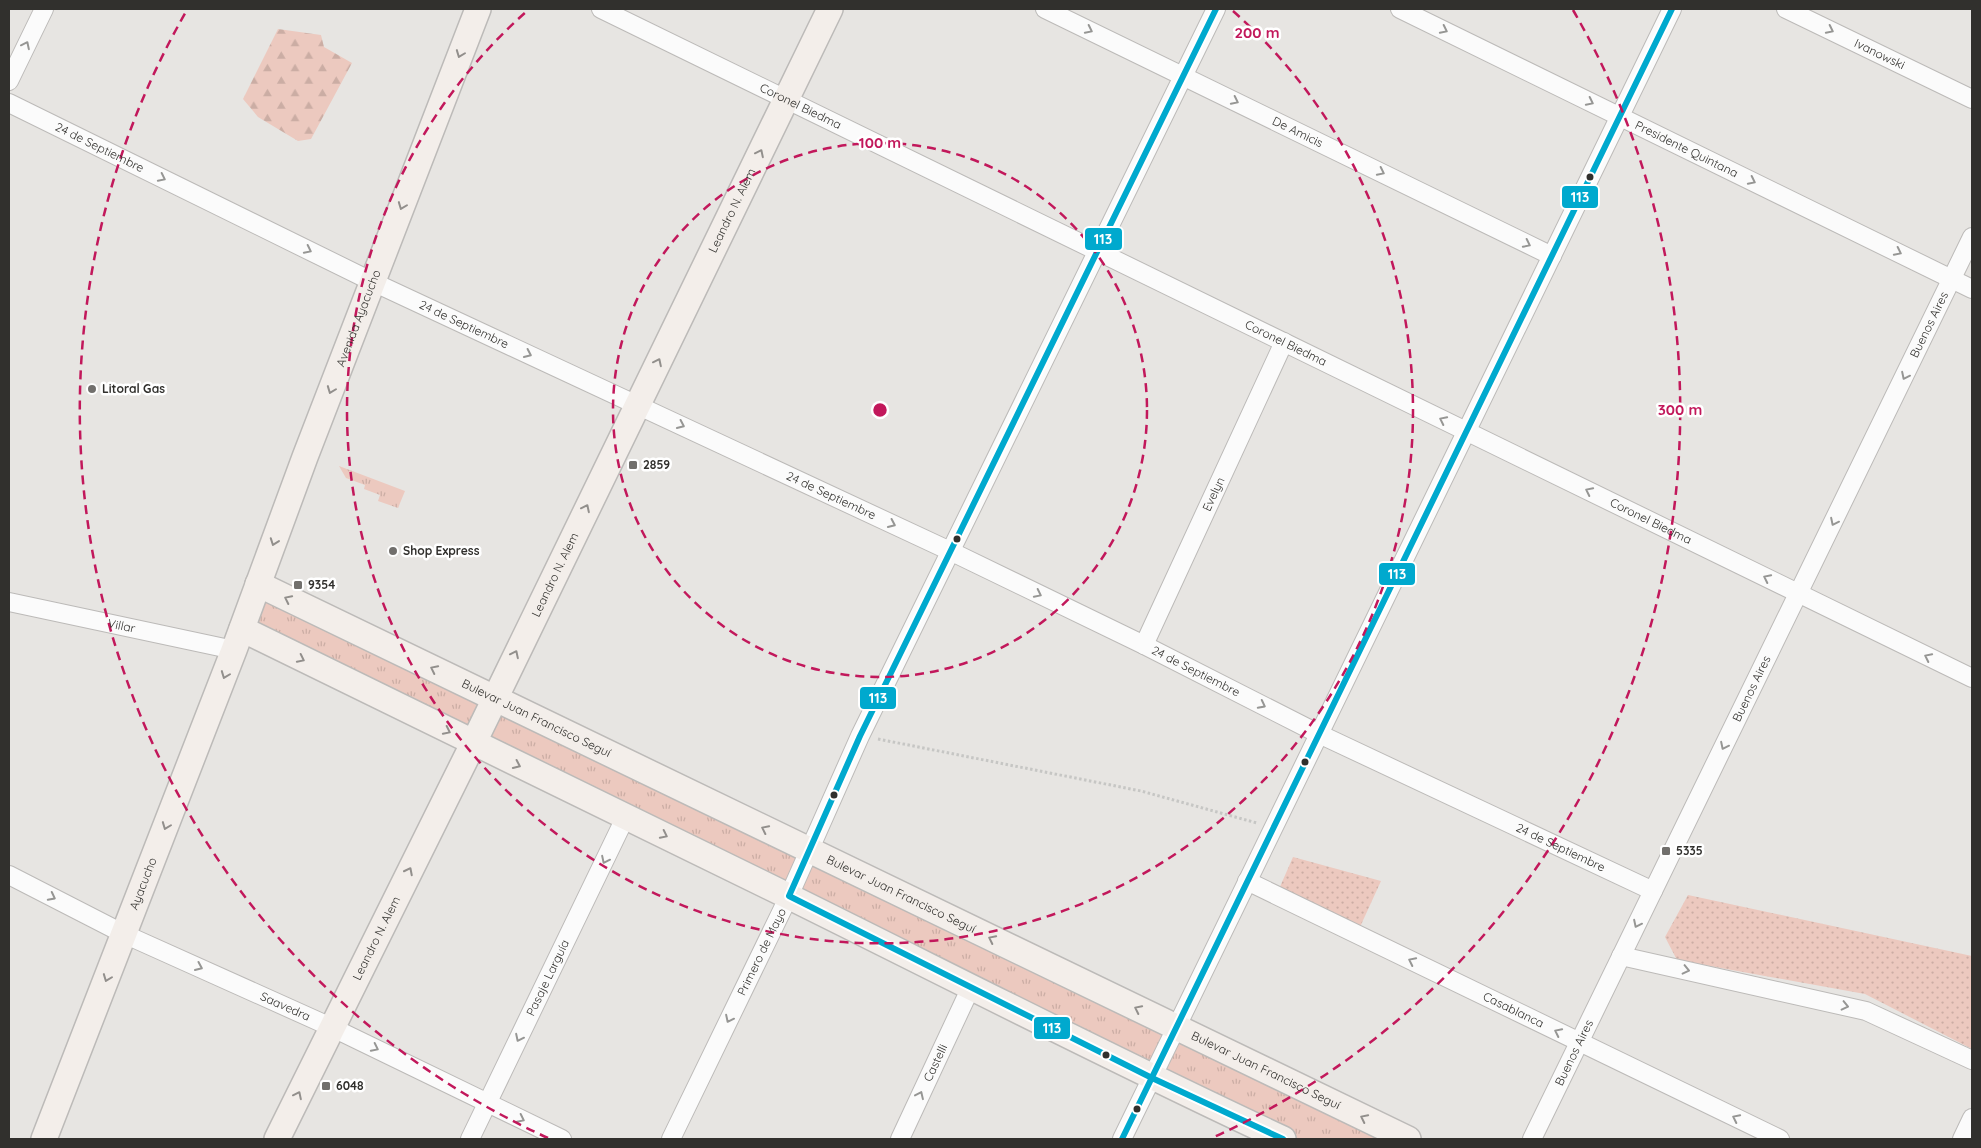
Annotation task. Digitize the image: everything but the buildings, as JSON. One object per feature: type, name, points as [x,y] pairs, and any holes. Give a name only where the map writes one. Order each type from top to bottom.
[{"type":"main road","name":"Avenida Ayacucho","points":[[238,640],[478,9]]},
{"type":"main road","name":"Leandro N. Alem","points":[[277,1139],[473,744],[830,9]]},
{"type":"main road","name":"Bulevar Juan Francisco Seguí","points":[[258,584],[1408,1139]]},
{"type":"main road","points":[[238,640],[473,744],[626,816],[1152,1078],[1283,1139]]},
{"type":"main road","name":"Ayacucho","points":[[44,1139],[238,640]]},
{"type":"street","points":[[9,80],[44,9]]},
{"type":"street","name":"Coronel Biedma","points":[[600,9],[1972,678]]},
{"type":"street","name":"De Amicis","points":[[1045,9],[1184,75],[1552,256]]},
{"type":"street","name":"Primero de Mayo","points":[[671,1139],[789,896],[860,736],[1216,9]]},
{"type":"street","name":"Presidente Quintana","points":[[1400,9],[1972,289]]},
{"type":"street","points":[[1122,1139],[1672,9]]},
{"type":"street","name":"Ivanowski","points":[[1786,9],[1972,99]]},
{"type":"street","name":"24 de Septiembre","points":[[9,103],[373,282],[950,551],[1144,645],[1318,734],[1653,891]]},
{"type":"street","name":"Buenos Aires","points":[[1532,1139],[1972,237]]},
{"type":"street","name":"Evelyn","points":[[1144,645],[1284,342]]},
{"type":"street","name":"Villar","points":[[9,602],[238,640]]},
{"type":"street","name":"Pasaje Larguía","points":[[470,1139],[626,816]]},
{"type":"street","name":"Saavedra","points":[[9,875],[124,934],[331,1027],[562,1139]]},
{"type":"street","name":"Casablanca","points":[[1247,881],[1780,1139]]},
{"type":"street","points":[[1622,956],[1866,1011],[1972,1060]]},
{"type":"street","name":"Castelli","points":[[900,1139],[971,988]]},
{"type":"street","points":[[1962,1139],[1972,1118]]},
{"type":"path","points":[[860,736],[1140,791],[1274,827]]},
{"type":"green space","points":[[278,29],[321,35],[324,47],[352,63],[311,139],[298,141],[258,117],[243,99]]},
{"type":"green space","points":[[339,466],[405,491],[398,508],[378,501],[380,495],[364,489],[365,485],[346,478]]},
{"type":"green space","points":[[258,584],[1408,1139],[1283,1139],[242,629]]},
{"type":"green space","points":[[1293,857],[1381,881],[1360,927],[1279,889]]},
{"type":"green space","points":[[1688,895],[1972,956],[1972,1049],[1865,994],[1677,960],[1665,937]]},
{"type":"transit line","name":"113","points":[[1216,9],[860,736],[789,896],[1152,1078],[1283,1139]]},
{"type":"transit line","name":"113","points":[[1122,1139],[1672,9]]},
{"type":"place","name":"Litoral Gas","points":[[92,389]]},
{"type":"place","name":"2859","points":[[633,465]]},
{"type":"place","name":"Shop Express","points":[[393,551]]},
{"type":"place","name":"9354","points":[[298,585]]},
{"type":"place","name":"5335","points":[[1666,851]]},
{"type":"place","name":"6048","points":[[326,1086]]}]
